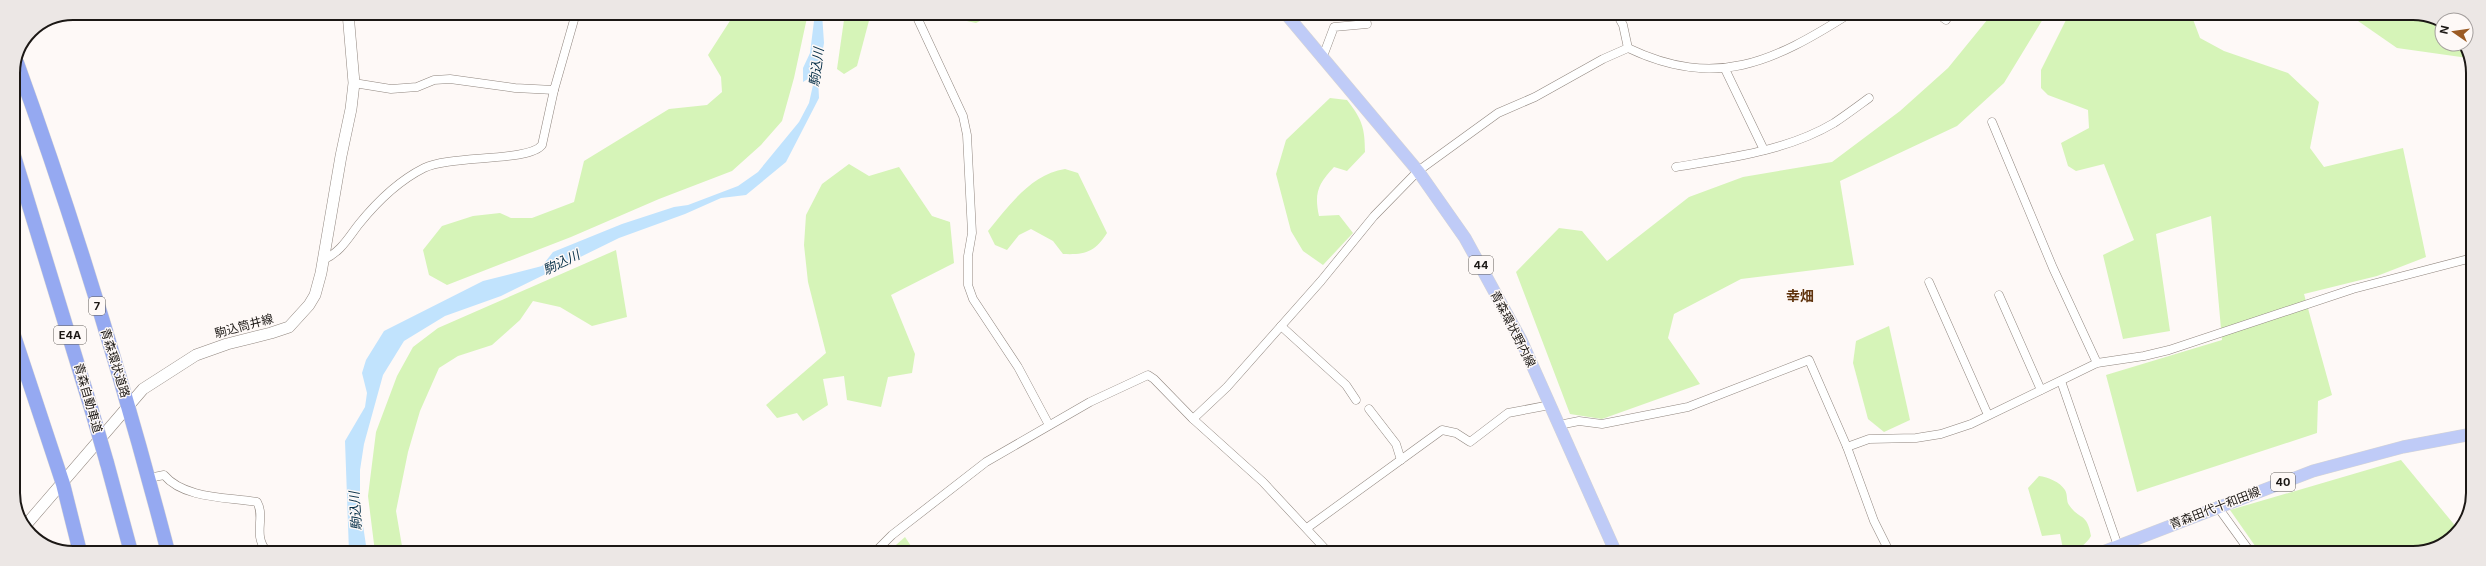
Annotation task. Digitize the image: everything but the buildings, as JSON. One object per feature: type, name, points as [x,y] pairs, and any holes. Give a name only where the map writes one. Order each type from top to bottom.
[{"type":"highway","name":"青森環状道路","points":[[20,72],[70,216],[128,406],[166,546]]},
{"type":"highway","name":"青森自動車道","points":[[20,175],[48,262],[91,408],[128,546]]},
{"type":"highway","points":[[20,354],[63,484],[78,546]]},
{"type":"main road","name":"駒込筒井線","points":[[29,522],[63,484],[143,389],[196,354],[227,344],[271,334],[289,327],[302,314],[315,295],[323,260],[354,83],[349,20]]},
{"type":"main road","name":"青森環状野内線","points":[[1291,20],[1322,59],[1418,171],[1465,238],[1521,340],[1613,546]]},
{"type":"main road","name":"青森田代十和田線","points":[[2118,546],[2217,506],[2313,471],[2403,447],[2466,435]]},
{"type":"street","points":[[323,260],[336,254],[360,223],[386,197],[410,176],[425,168],[462,159],[526,154],[538,150],[542,145],[554,90],[574,20]]},
{"type":"street","points":[[919,20],[963,116],[967,134],[972,233],[968,256],[968,284],[973,299],[1018,367],[1049,425]]},
{"type":"street","points":[[1322,59],[1334,27],[1367,24],[1366,20]]},
{"type":"street","points":[[1620,20],[1623,25],[1628,48]]},
{"type":"street","points":[[1628,48],[1646,57],[1668,62],[1705,69],[1725,69],[1757,63],[1820,32],[1839,20]]},
{"type":"street","points":[[1193,419],[1227,387],[1374,216],[1418,171],[1498,113],[1535,97],[1603,59],[1628,48]]},
{"type":"street","points":[[1725,69],[1764,150]]},
{"type":"street","points":[[354,83],[391,89],[417,87],[434,80],[450,79],[515,88],[554,90]]},
{"type":"street","points":[[1676,167],[1764,150],[1808,135],[1833,123],[1869,98]]},
{"type":"street","points":[[1992,122],[2053,268],[2097,362]]},
{"type":"street","points":[[1846,447],[1869,439],[1916,438],[1941,434],[1971,424],[2097,362],[2144,356],[2169,350],[2353,289],[2466,260]]},
{"type":"street","points":[[1929,282],[1988,415]]},
{"type":"street","points":[[1999,295],[2041,390]]},
{"type":"street","points":[[1281,326],[1346,384],[1356,400]]},
{"type":"street","points":[[1559,425],[1579,421],[1602,424],[1688,407],[1809,360],[1846,447],[1874,521],[1886,546]]},
{"type":"street","points":[[882,546],[892,535],[946,491],[986,462],[1049,425],[1148,375],[1154,379],[1193,419],[1263,482],[1323,546]]},
{"type":"street","points":[[2061,380],[2118,546]]},
{"type":"street","points":[[1307,528],[1442,430],[1456,433],[1470,442],[1508,413],[1550,405]]},
{"type":"street","points":[[1369,409],[1396,444],[1401,460]]},
{"type":"street","points":[[149,478],[164,474],[171,483],[190,491],[258,502],[261,509],[259,536],[262,546]]},
{"type":"street","points":[[2217,506],[2246,546]]},
{"type":"green space","points":[[730,20],[806,20],[794,78],[782,121],[761,145],[732,171],[659,199],[571,237],[447,285],[429,275],[423,250],[442,226],[473,216],[500,213],[511,218],[532,218],[574,202],[584,161],[669,109],[707,105],[722,92],[721,77],[708,55]]},
{"type":"green space","points":[[844,20],[869,20],[857,66],[844,74],[837,69]]},
{"type":"green space","points":[[962,20],[982,20],[976,23]]},
{"type":"green space","points":[[1987,20],[2042,20],[2004,83],[1957,126],[1840,181],[1854,265],[1741,279],[1674,314],[1668,338],[1700,384],[1602,419],[1570,414],[1516,272],[1559,228],[1582,231],[1607,261],[1689,197],[1743,177],[1832,162],[1900,111],[1948,68]]},
{"type":"green space","points":[[2066,20],[2193,20],[2200,38],[2224,51],[2288,73],[2319,102],[2310,148],[2324,167],[2403,148],[2426,257],[2377,276],[2304,294],[2332,395],[2318,401],[2317,433],[2137,492],[2106,375],[2222,340],[2211,216],[2156,234],[2170,331],[2123,339],[2103,255],[2134,240],[2104,164],[2076,171],[2068,166],[2061,143],[2089,128],[2088,110],[2048,95],[2041,88],[2041,70]]},
{"type":"green space","points":[[2357,20],[2413,20],[2430,23],[2434,25],[2434,52],[2462,52],[2464,57],[2397,48]]},
{"type":"green space","points":[[1330,98],[1347,100],[1356,113],[1362,124],[1365,152],[1347,171],[1334,167],[1324,179],[1319,189],[1317,201],[1319,216],[1339,215],[1353,233],[1323,265],[1303,251],[1291,231],[1276,174],[1286,140]]},
{"type":"green space","points":[[849,164],[869,176],[899,167],[932,216],[950,222],[954,263],[891,295],[915,354],[912,373],[888,377],[881,407],[847,400],[844,376],[823,379],[828,405],[803,421],[797,413],[777,418],[766,405],[826,353],[808,282],[804,245],[806,215],[822,184]]},
{"type":"green space","points":[[1065,169],[1078,173],[1107,233],[1103,239],[1089,251],[1077,254],[1063,254],[1053,241],[1031,229],[1019,235],[1007,250],[995,245],[988,231],[1022,192],[1042,177]]},
{"type":"green space","points":[[616,250],[627,317],[592,326],[560,307],[533,301],[520,320],[492,345],[458,356],[439,368],[420,411],[408,452],[396,511],[402,546],[374,546],[368,496],[376,432],[397,376],[413,347],[438,328]]},
{"type":"green space","points":[[1889,326],[1910,420],[1884,432],[1868,419],[1853,363],[1856,341]]},
{"type":"green space","points":[[2401,460],[2455,525],[2440,539],[2420,546],[2255,546],[2230,510]]},
{"type":"green space","points":[[2039,476],[2054,480],[2063,487],[2066,492],[2069,505],[2085,520],[2089,528],[2091,536],[2083,546],[2062,546],[2060,534],[2042,536],[2028,488]]},
{"type":"green space","points":[[905,537],[911,546],[895,546]]},
{"type":"water","name":"駒込川","points":[[814,20],[822,20],[824,43],[818,78],[819,98],[786,162],[746,195],[721,198],[685,214],[619,238],[501,296],[445,316],[404,341],[383,375],[364,444],[360,470],[360,505],[366,546],[349,546],[345,441],[365,407],[367,393],[362,373],[366,360],[384,331],[483,281],[542,266],[553,252],[622,224],[674,207],[688,205],[738,186],[758,172],[799,122],[809,103],[813,85],[811,77],[803,82],[803,68],[810,53]]},
{"type":"district","name":"幸畑","points":[[1800,296]]}]
